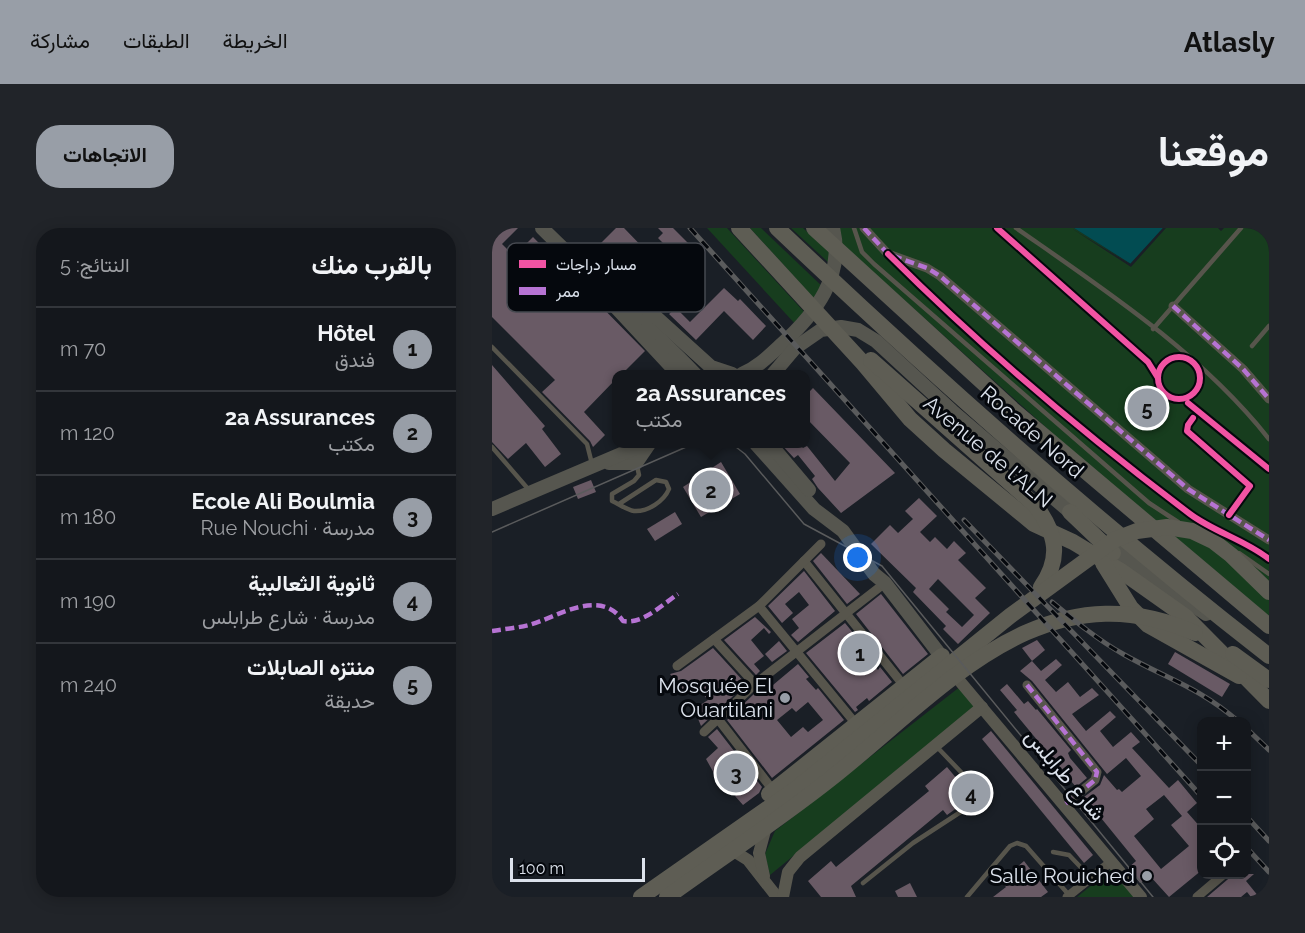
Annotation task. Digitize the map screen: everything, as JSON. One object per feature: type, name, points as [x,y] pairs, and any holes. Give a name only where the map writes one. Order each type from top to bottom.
[{"type":"highway","name":"Avenue de l'ALN","points":[[739,228],[823,318],[910,419],[944,450],[1034,524],[1073,542],[1186,617],[1268,700]]},
{"type":"highway","name":"Rocade Nord","points":[[777,228],[1040,470],[1164,574],[1269,656]]},
{"type":"highway","name":"Rocade Nord","points":[[814,228],[1012,409],[1269,626]]},
{"type":"highway","points":[[823,318],[1036,506],[1050,525],[1055,547],[1052,569],[1042,586],[1010,616]]},
{"type":"highway","points":[[1070,512],[1148,586],[1186,617]]},
{"type":"highway","points":[[667,897],[905,694],[1105,546],[1137,531],[1167,528],[1192,531],[1213,541],[1269,592]]},
{"type":"highway","points":[[1101,560],[1131,608],[1148,625],[1248,680]]},
{"type":"highway","points":[[641,897],[731,843],[766,827],[830,779],[977,660],[1012,638],[1061,619],[1109,613],[1175,624],[1216,643],[1269,680]]},
{"type":"highway","points":[[731,843],[747,812],[856,724],[905,694],[942,656]]},
{"type":"main road","points":[[542,228],[557,243]]},
{"type":"main road","points":[[751,370],[797,330],[818,306],[835,266],[837,241],[833,228]]},
{"type":"main road","points":[[619,312],[673,370]]},
{"type":"main road","points":[[632,312],[656,333],[690,370]]},
{"type":"main road","points":[[650,312],[711,366],[720,370]]},
{"type":"main road","points":[[777,370],[795,348],[821,330],[841,327],[858,330],[876,341],[952,411],[1138,568],[1269,656]]},
{"type":"main road","points":[[492,509],[530,491],[637,448]]},
{"type":"main road","points":[[594,465],[619,461],[636,464],[645,448]]},
{"type":"main road","points":[[760,448],[814,509],[843,531]]},
{"type":"main road","points":[[773,448],[843,531],[874,574],[885,583],[958,679]]},
{"type":"main road","name":"شارع طرابلس","points":[[958,679],[1141,897]]},
{"type":"main road","points":[[775,893],[793,864],[982,707]]},
{"type":"main road","points":[[766,827],[759,859],[775,893]]},
{"type":"main road","points":[[731,843],[775,893]]},
{"type":"street","points":[[864,228],[888,254],[927,268],[940,276],[1188,489],[1269,540]]},
{"type":"street","points":[[1173,306],[1243,369],[1269,399]]},
{"type":"street","points":[[677,666],[759,606],[821,544]]},
{"type":"street","points":[[804,561],[845,612],[905,694]]},
{"type":"street","points":[[704,732],[755,684],[885,583]]},
{"type":"street","points":[[759,606],[856,724]]},
{"type":"street","points":[[714,639],[755,684]]},
{"type":"street","points":[[1027,685],[1097,772],[1095,780],[1064,805]]},
{"type":"street","points":[[718,719],[769,785]]},
{"type":"street","points":[[1068,896],[1112,861]]},
{"type":"street","points":[[1197,897],[1218,879]]},
{"type":"lane","points":[[854,228],[866,257],[1149,503],[1174,520],[1229,547],[1269,574]]},
{"type":"lane","points":[[1016,228],[1120,301],[1234,397],[1269,439]]},
{"type":"lane","points":[[1153,329],[1241,228]]},
{"type":"lane","points":[[1252,346],[1269,326]]},
{"type":"lane","points":[[492,347],[587,444],[594,465]]},
{"type":"lane","points":[[492,447],[530,491]]},
{"type":"lane","points":[[619,504],[656,480],[666,482],[669,489],[666,496],[648,509],[634,511],[612,501],[612,494],[639,475],[636,464]]},
{"type":"lane","points":[[863,883],[913,843],[978,803],[982,798],[981,793],[935,745]]},
{"type":"lane","points":[[967,897],[1010,846],[1017,843],[1026,846],[1068,896]]},
{"type":"lane","points":[[1053,852],[1069,855],[1091,878]]},
{"type":"green space","points":[[707,228],[727,228],[807,315],[797,326]]},
{"type":"green space","points":[[750,228],[761,228],[825,289],[818,303]]},
{"type":"green space","points":[[791,228],[803,228],[830,253],[829,263]]},
{"type":"green space","points":[[824,228],[1074,228],[1130,264],[1163,228],[1218,228],[1221,231],[1224,228],[1269,228],[1269,616],[1059,439]]},
{"type":"green space","points":[[961,686],[975,707],[770,875],[765,854],[775,831]]},
{"type":"green space","points":[[1113,868],[1136,897],[1077,897]]},
{"type":"water","points":[[1074,228],[1163,228],[1131,264]]},
{"type":"pier","points":[[1071,228],[1130,264],[1163,228],[1166,228],[1131,267]]},
{"type":"building","points":[[492,228],[518,228],[502,244],[507,249],[507,312],[607,312],[645,351],[626,370],[612,370],[612,383],[584,412],[605,435],[593,447],[590,441],[542,392],[555,380],[492,317]]},
{"type":"building","points":[[616,228],[624,228],[639,243],[601,243]]},
{"type":"building","points":[[658,228],[673,228],[688,243],[663,243],[658,238],[663,233]]},
{"type":"building","points":[[533,237],[539,243],[527,243]]},
{"type":"building","points":[[724,288],[738,301],[740,299],[766,326],[753,340],[724,311],[696,340],[669,314],[680,312],[690,322],[700,312],[705,312],[705,307]]},
{"type":"building","points":[[492,365],[545,426],[542,429],[561,454],[545,467],[526,443],[508,459],[492,442]]},
{"type":"building","points":[[813,388],[895,473],[841,513],[818,488],[812,479],[815,476],[798,455],[794,458],[785,448],[809,448],[835,481],[850,463],[810,422],[810,391]]},
{"type":"building","points":[[721,462],[740,494],[701,517],[683,487]]},
{"type":"building","points":[[591,480],[596,492],[578,499],[573,487]]},
{"type":"building","points":[[919,498],[937,516],[920,532],[930,542],[935,537],[947,549],[954,541],[966,553],[958,560],[986,588],[975,598],[990,613],[958,644],[943,629],[946,626],[913,592],[916,588],[871,544],[890,525],[898,533],[913,519],[905,511]],"holes":[[[938,579],[974,615],[962,627],[946,612],[949,609],[929,589]]]},
{"type":"building","points":[[675,512],[682,524],[655,541],[647,529]]},
{"type":"building","points":[[821,553],[860,594],[847,604],[813,561]]},
{"type":"building","points":[[804,571],[835,611],[798,642],[791,635],[799,628],[792,619],[809,605],[799,592],[785,604],[793,613],[782,623],[768,606]]},
{"type":"building","points":[[881,594],[928,654],[903,674],[856,614]]},
{"type":"building","points":[[755,617],[771,632],[769,634],[764,628],[751,640],[764,656],[754,664],[760,671],[756,675],[724,640]]},
{"type":"building","points":[[845,623],[872,656],[869,659],[878,670],[880,667],[892,682],[869,701],[867,698],[856,707],[858,710],[855,712],[806,653]]},
{"type":"building","points":[[1037,640],[1045,650],[1032,661],[1022,648]]},
{"type":"building","points":[[779,641],[787,651],[772,662],[765,654]]},
{"type":"building","points":[[713,648],[746,684],[701,726],[694,709],[708,700],[695,684],[685,692],[670,674],[681,671]]},
{"type":"building","points":[[1175,652],[1230,684],[1222,697],[1168,664]]},
{"type":"building","points":[[1056,659],[1062,665],[1045,680],[1056,692],[1068,682],[1080,697],[1092,688],[1099,695],[1072,714],[1086,731],[1110,711],[1116,717],[1100,731],[1113,747],[1131,732],[1140,742],[1132,748],[1169,788],[1178,780],[1197,803],[1187,812],[1197,823],[1197,874],[1169,897],[1150,876],[1140,883],[1128,868],[1136,861],[1084,797],[1100,785],[1104,775],[1117,790],[1122,792],[1141,776],[1126,758],[1107,774],[1032,681],[1020,671],[1032,661],[1041,671]],"holes":[[[1164,795],[1182,816],[1171,825],[1189,846],[1161,869],[1134,836],[1154,819],[1146,809]]]},
{"type":"building","points":[[798,664],[809,677],[806,679],[816,690],[818,688],[844,720],[772,778],[727,720],[756,692],[760,696]],"holes":[[[808,702],[823,720],[808,732],[803,727],[791,737],[777,720],[792,708],[796,712]]]},
{"type":"building","points":[[1007,684],[1024,704],[1028,701],[1037,709],[1071,750],[1068,753],[1070,758],[1087,778],[1076,787],[1014,712],[1017,710],[1000,690]]},
{"type":"building","points":[[717,729],[762,787],[759,793],[743,805],[735,796],[751,783],[738,765],[720,784],[706,759],[718,748],[708,737]]},
{"type":"building","points":[[991,731],[1093,855],[1084,863],[982,739]]},
{"type":"building","points":[[947,767],[972,797],[947,815],[943,810],[851,886],[856,897],[821,897],[808,881],[831,861],[836,867],[929,791],[925,786]]},
{"type":"building","points":[[1024,861],[1048,892],[1041,897],[993,897],[1006,887],[1001,881]]},
{"type":"building","points":[[1228,879],[1248,879],[1246,881],[1259,897],[1251,897],[1247,892],[1241,897],[1207,897]]},
{"type":"building","points":[[910,883],[917,897],[898,897],[895,891]]},
{"type":"tram line","points":[[492,532],[684,448]]},
{"type":"tram line","points":[[737,448],[745,454],[804,524],[882,566],[1153,897]]},
{"type":"railway","points":[[690,228],[703,243]]},
{"type":"railway","points":[[705,245],[1197,791]]},
{"type":"railway","points":[[964,520],[1197,761]]},
{"type":"railway","points":[[1052,602],[1114,649],[1210,700],[1233,717]]},
{"type":"railway","points":[[1251,733],[1269,750]]},
{"type":"railway","points":[[1251,821],[1269,841]]},
{"type":"railway","points":[[1251,852],[1269,872]]},
{"type":"marked path","points":[[864,228],[888,254],[927,268],[940,276],[1188,489],[1269,540]]},
{"type":"marked path","points":[[1173,306],[1243,369],[1269,399]]},
{"type":"marked path","points":[[492,631],[529,625],[565,611],[591,605],[603,606],[614,611],[623,621],[638,620],[678,594]]},
{"type":"marked path","points":[[1027,685],[1097,772],[1095,780],[1064,805]]},
{"type":"cycle path","points":[[997,228],[1148,362],[1158,378]]},
{"type":"cycle path","points":[[888,254],[960,323],[1111,453],[1190,514],[1250,546],[1269,559]]},
{"type":"cycle path","points":[[1179,357],[1194,363],[1200,378],[1194,393],[1179,399],[1164,393],[1158,378],[1164,363],[1179,357]]},
{"type":"cycle path","points":[[1188,403],[1269,469]]},
{"type":"cycle path","points":[[1193,418],[1187,431],[1250,486],[1229,515]]},
{"type":"place","name":"منتزه الصابلات","points":[[1147,408]]},
{"type":"place","name":"2a Assurances","points":[[711,490]]},
{"type":"place","name":"Hôtel","points":[[860,653]]},
{"type":"place","name":"Mosquée El Ouartilani","points":[[785,698]]},
{"type":"place","name":"Ecole Ali Boulmia","points":[[736,773]]},
{"type":"place","name":"ثانوية الثعالبية","points":[[971,793]]},
{"type":"place","name":"Salle Rouiched","points":[[1147,876]]}]
